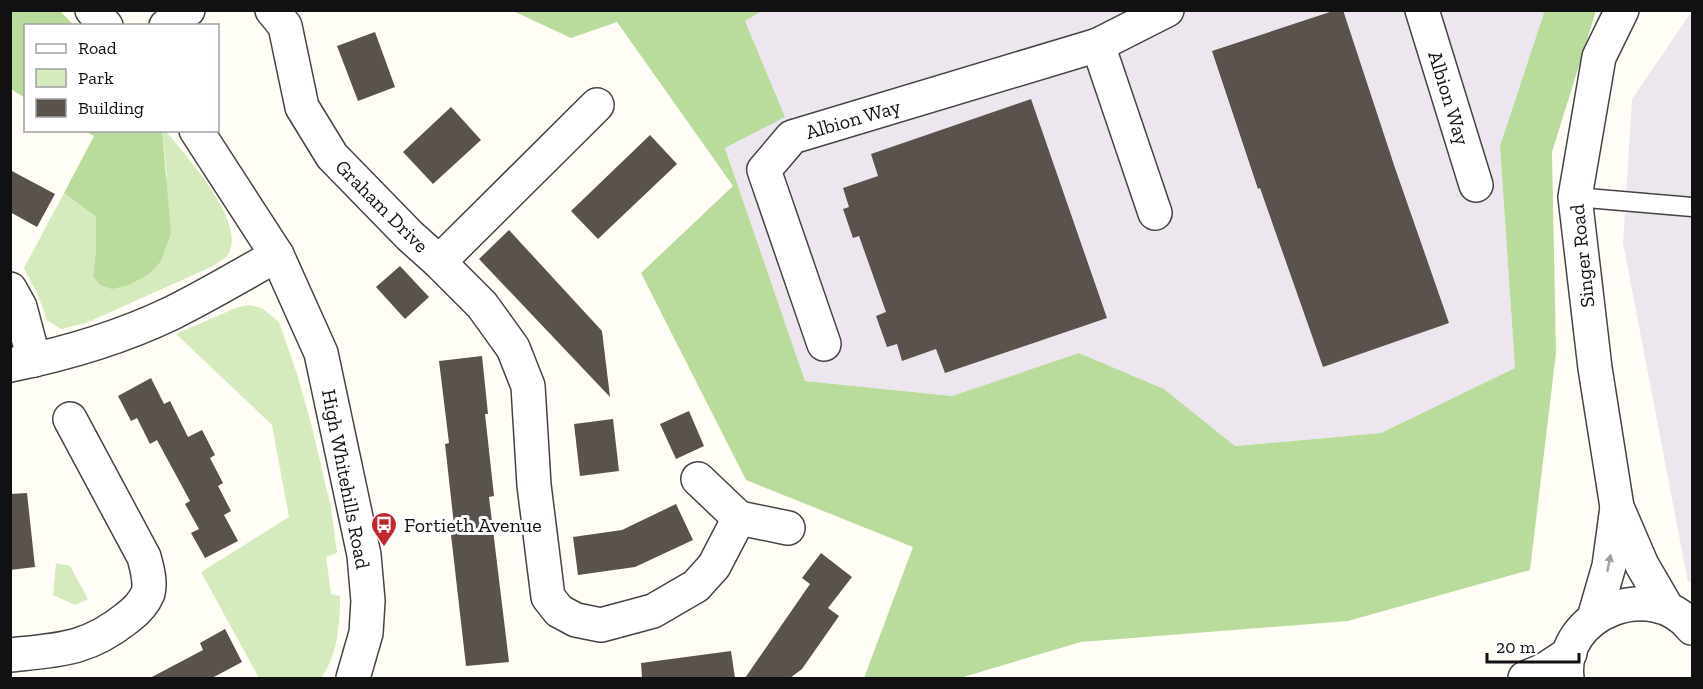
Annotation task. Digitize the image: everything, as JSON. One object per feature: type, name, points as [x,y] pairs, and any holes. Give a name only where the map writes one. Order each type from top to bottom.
[{"type":"street","points":[[92,10],[104,24]]},
{"type":"street","points":[[169,24],[188,10]]},
{"type":"street","name":"Graham Drive","points":[[272,10],[285,26],[302,107],[332,156],[410,236],[439,262],[597,105]]},
{"type":"street","name":"Albion Way","points":[[1422,10],[1476,185]]},
{"type":"street","name":"Singer Road","points":[[1622,10],[1599,57],[1575,197],[1595,368],[1617,507],[1642,564],[1685,620]]},
{"type":"street","name":"Albion Way","points":[[824,344],[764,170],[792,136],[1098,45],[1150,14]]},
{"type":"street","points":[[1098,45],[1155,213]]},
{"type":"street","name":"High Whitehills Road","points":[[197,132],[277,255],[321,353],[364,555],[368,601],[366,633],[353,678]]},
{"type":"street","points":[[10,290],[20,307],[22,362],[104,340],[170,314],[277,255]]},
{"type":"street","points":[[439,262],[482,305],[513,348],[528,386],[534,485],[548,597],[559,610],[576,620],[601,625],[653,611],[696,586],[714,566],[739,519]]},
{"type":"street","points":[[10,655],[59,650],[88,643],[114,628],[136,610],[148,594],[148,577],[144,557],[70,419]]},
{"type":"street","points":[[698,479],[739,519],[788,528]]},
{"type":"street","name":"Singer Road","points":[[1594,618],[1609,566],[1617,507]]},
{"type":"street","points":[[1525,678],[1544,670],[1568,666],[1579,634],[1594,618],[1611,609],[1629,603],[1648,603],[1685,620]]},
{"type":"lane","points":[[1575,197],[1692,207]]},
{"type":"shaded area","points":[[762,11],[1545,11],[1500,146],[1515,368],[1381,433],[1235,446],[1164,389],[1079,353],[952,396],[805,381],[725,147],[785,117],[745,21]]},
{"type":"shaded area","points":[[1692,11],[1692,582],[1688,582],[1623,243],[1632,99]]},
{"type":"green space","points":[[11,10],[60,11],[73,24],[24,24],[24,97],[11,89]]},
{"type":"green space","points":[[1545,10],[1596,11],[1552,152],[1556,353],[1530,570],[1348,621],[1081,642],[960,678],[864,678],[913,547],[746,480],[641,273],[733,186],[617,22],[571,38],[513,11],[762,11],[745,21],[785,117],[725,148],[805,381],[952,396],[1079,353],[1164,389],[1235,446],[1381,433],[1515,368],[1500,146]]},
{"type":"green space","points":[[86,132],[162,132],[171,233],[161,261],[149,274],[129,285],[112,289],[100,285],[93,276],[96,217],[64,193],[94,136]]},
{"type":"green space","points":[[162,132],[167,132],[200,173],[223,209],[230,226],[232,242],[227,256],[211,267],[86,323],[61,329],[47,320],[24,268],[64,193],[96,217],[93,276],[167,177]]},
{"type":"green space","points":[[249,305],[262,308],[279,322],[312,427],[331,508],[337,553],[326,557],[331,594],[340,596],[339,617],[337,639],[327,669],[321,678],[259,678],[201,572],[289,517],[272,425],[176,334],[238,307]]},
{"type":"green space","points":[[56,563],[70,566],[88,599],[75,605],[53,595]]},
{"type":"building","points":[[1336,10],[1343,10],[1449,323],[1323,367],[1260,188],[1258,189],[1212,51]]},
{"type":"building","points":[[375,32],[395,87],[358,101],[337,46]]},
{"type":"building","points":[[1031,99],[1107,318],[945,373],[936,349],[902,361],[897,344],[887,347],[876,316],[886,312],[859,236],[853,238],[843,209],[849,207],[843,188],[878,176],[871,154]]},
{"type":"building","points":[[451,107],[481,140],[433,184],[403,152]]},
{"type":"building","points":[[650,135],[677,164],[598,239],[571,211]]},
{"type":"building","points":[[10,170],[55,194],[37,227],[10,212]]},
{"type":"building","points":[[509,230],[602,331],[610,397],[479,259]]},
{"type":"building","points":[[400,266],[429,297],[405,319],[376,287]]},
{"type":"building","points":[[482,356],[488,414],[485,414],[494,496],[489,497],[509,662],[466,666],[450,526],[454,525],[445,444],[449,443],[439,361]]},
{"type":"building","points":[[151,378],[164,404],[170,401],[188,437],[202,430],[215,455],[210,458],[223,483],[218,486],[231,511],[224,515],[238,541],[205,558],[191,533],[199,529],[185,504],[190,501],[157,440],[150,444],[137,418],[131,421],[118,396]]},
{"type":"building","points":[[689,411],[704,446],[676,459],[660,424]]},
{"type":"building","points":[[613,419],[619,471],[580,476],[574,424]]},
{"type":"building","points":[[27,493],[35,567],[10,570],[10,494]]},
{"type":"building","points":[[676,504],[693,540],[635,567],[578,575],[573,537],[622,530]]},
{"type":"building","points":[[821,553],[852,577],[828,608],[839,616],[802,669],[790,678],[745,678],[810,584],[802,578]]},
{"type":"building","points":[[225,629],[242,662],[212,678],[150,678],[203,650],[200,643]]},
{"type":"building","points":[[731,651],[735,678],[642,678],[641,663]]},
{"type":"place","name":"Fortieth Avenue","points":[[384,548]]}]
